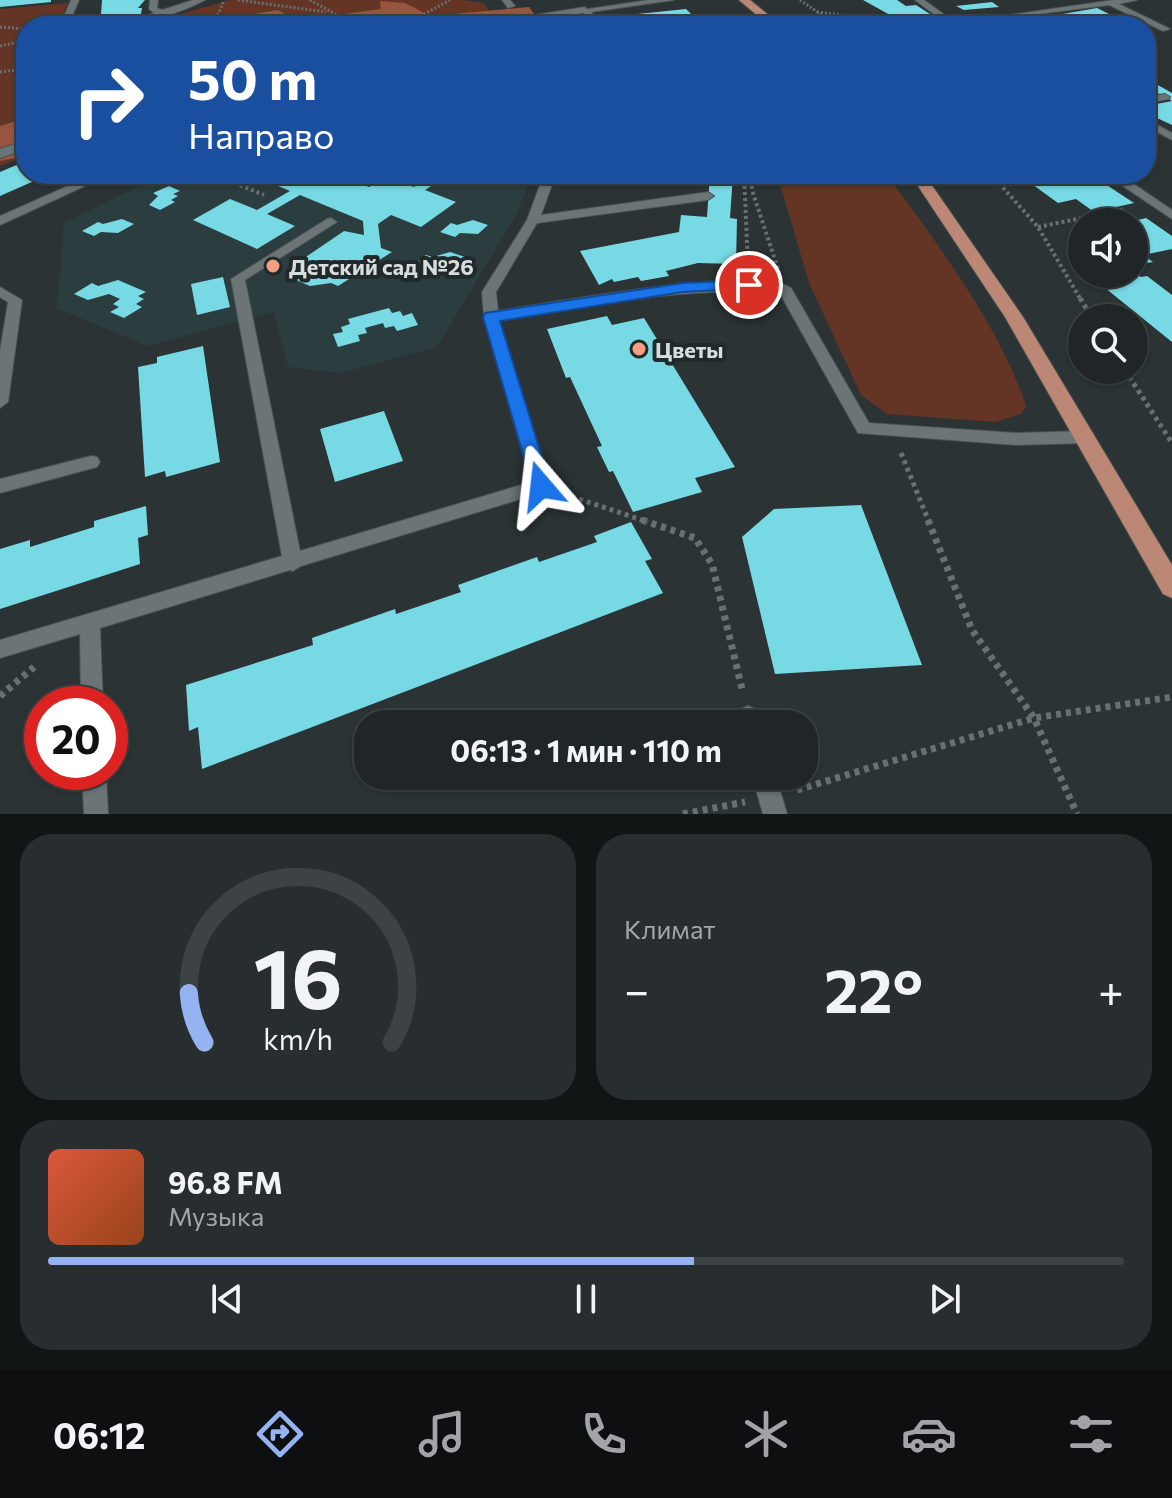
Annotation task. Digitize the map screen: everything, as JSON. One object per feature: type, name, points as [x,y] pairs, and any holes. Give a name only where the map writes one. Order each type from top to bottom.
[{"type":"main road","points":[[744,0],[764,16]]},
{"type":"main road","points":[[924,184],[1006,305],[1087,437],[1172,587]]},
{"type":"street","points":[[542,16],[585,10]]},
{"type":"lane","points":[[154,0],[153,9],[163,14]]},
{"type":"lane","points":[[156,16],[201,0]]},
{"type":"lane","points":[[585,10],[670,0]]},
{"type":"lane","points":[[919,0],[942,16]]},
{"type":"lane","points":[[1006,16],[1133,0]]},
{"type":"lane","points":[[1110,3],[1138,16]]},
{"type":"lane","points":[[585,10],[590,16]]},
{"type":"lane","points":[[1156,98],[1165,97]]},
{"type":"lane","points":[[0,221],[83,184]]},
{"type":"lane","points":[[0,649],[541,486],[491,317],[489,292],[533,220],[546,184]]},
{"type":"lane","points":[[1126,184],[1172,215]]},
{"type":"lane","points":[[533,220],[708,196]]},
{"type":"lane","points":[[293,563],[238,279],[331,222]]},
{"type":"lane","points":[[491,317],[683,288],[749,285],[784,288],[864,429],[1016,439],[1087,437]]},
{"type":"lane","points":[[0,291],[15,300],[0,402]]},
{"type":"lane","points":[[0,486],[91,462]]},
{"type":"lane","points":[[90,620],[92,686]]},
{"type":"lane","points":[[95,790],[96,814]]},
{"type":"path","points":[[238,0],[331,12]]},
{"type":"path","points":[[310,0],[338,16]]},
{"type":"path","points":[[421,16],[450,0]]},
{"type":"path","points":[[800,0],[823,16]]},
{"type":"path","points":[[817,12],[852,16]]},
{"type":"path","points":[[237,184],[264,195]]},
{"type":"path","points":[[744,184],[749,285]]},
{"type":"path","points":[[752,184],[784,288]]},
{"type":"path","points":[[1000,184],[1038,227],[1084,304]]},
{"type":"path","points":[[732,193],[752,190]]},
{"type":"path","points":[[1038,227],[1154,203]]},
{"type":"path","points":[[1134,384],[1172,443]]},
{"type":"path","points":[[892,431],[972,630],[1034,718],[1077,814]]},
{"type":"path","points":[[541,486],[695,538],[712,564],[746,710]]},
{"type":"path","points":[[683,814],[770,796],[1034,718],[1172,697]]},
{"type":"shaded area","points":[[230,0],[463,0],[484,3],[490,12],[529,7],[536,16],[173,16]]},
{"type":"shaded area","points":[[380,1],[405,3],[430,16],[343,16],[381,9]]},
{"type":"shaded area","points":[[68,3],[62,16],[16,16],[16,160],[0,166],[0,9]]},
{"type":"shaded area","points":[[529,7],[536,16],[430,16]]},
{"type":"shaded area","points":[[278,10],[285,14],[274,16],[241,16]]},
{"type":"shaded area","points":[[16,121],[16,158],[0,161],[0,126]]},
{"type":"shaded area","name":"Детский сад №26","points":[[144,184],[529,184],[516,215],[437,347],[340,373],[288,367],[274,312],[147,346],[57,308],[64,223]]},
{"type":"shaded area","points":[[780,184],[893,184],[945,255],[984,316],[1026,406],[1021,414],[995,422],[887,414],[861,395],[809,283]]},
{"type":"building","points":[[0,0],[51,0],[51,2],[0,7]]},
{"type":"building","points":[[102,0],[145,0],[138,8],[142,8],[141,14],[96,16],[101,14]]},
{"type":"building","points":[[863,0],[897,0],[906,6],[916,5],[933,16],[892,16]]},
{"type":"building","points":[[992,2],[999,7],[964,10],[956,6]]},
{"type":"building","points":[[1097,8],[1113,16],[1051,16]]},
{"type":"building","points":[[686,9],[693,16],[618,16]]},
{"type":"building","points":[[1156,84],[1172,93],[1172,101],[1156,92]]},
{"type":"building","points":[[1172,101],[1172,125],[1156,118],[1156,104]]},
{"type":"building","points":[[16,165],[16,184],[27,184],[0,196],[0,172]]},
{"type":"building","points":[[273,184],[361,184],[369,187],[374,184],[406,184],[414,187],[434,184],[425,190],[456,202],[421,227],[391,215],[378,224],[381,248],[392,252],[338,286],[331,283],[310,286],[298,281],[297,273],[301,269],[294,265],[344,231],[364,235],[363,221],[300,195],[267,214],[295,226],[257,249],[193,220],[230,199],[257,210],[290,191]]},
{"type":"building","points":[[709,184],[732,184],[730,218],[737,219],[736,264],[698,263],[666,271],[669,276],[641,281],[638,277],[614,282],[612,279],[599,285],[580,251],[679,232],[681,215],[707,217]]},
{"type":"building","points":[[1032,184],[1105,184],[1134,203],[1112,208],[1088,208],[1076,199],[1058,203]]},
{"type":"building","points":[[169,186],[180,191],[173,194],[178,196],[171,200],[175,202],[160,210],[149,205],[158,196],[153,193]]},
{"type":"building","points":[[122,219],[134,224],[118,233],[101,232],[94,236],[82,231],[98,222],[103,224]]},
{"type":"building","points":[[1148,219],[1172,236],[1172,249],[1148,254]]},
{"type":"building","points":[[473,220],[488,225],[478,234],[460,233],[455,237],[440,232],[451,223],[457,225]]},
{"type":"building","points":[[450,252],[465,257],[454,267],[435,266],[430,270],[414,264],[426,255],[433,257]]},
{"type":"building","points":[[223,277],[230,307],[197,315],[191,284]]},
{"type":"building","points":[[1148,277],[1172,295],[1172,342],[1148,323],[1148,304],[1125,304],[1105,288],[1148,288]]},
{"type":"building","points":[[118,280],[146,292],[138,296],[144,299],[136,304],[142,307],[124,318],[110,312],[119,307],[113,304],[120,299],[109,294],[88,300],[74,294],[92,283],[98,286]]},
{"type":"building","points":[[389,308],[392,313],[400,311],[403,316],[412,313],[418,325],[397,331],[394,326],[385,328],[383,323],[365,328],[367,333],[358,335],[360,341],[338,347],[333,334],[343,332],[341,327],[350,324],[348,319]]},
{"type":"building","points":[[607,316],[612,325],[644,318],[735,467],[695,478],[702,492],[633,512],[613,471],[609,472],[597,447],[602,446],[570,377],[566,378],[547,329]]},
{"type":"building","points":[[203,346],[220,462],[166,477],[165,471],[145,477],[138,367],[157,363],[157,357]]},
{"type":"building","points":[[384,411],[403,461],[335,482],[320,429]]},
{"type":"building","points":[[861,505],[922,665],[775,674],[742,537],[774,509]]},
{"type":"building","points":[[146,506],[148,535],[138,538],[140,564],[0,609],[0,549],[30,540],[30,547],[94,527],[94,521]]},
{"type":"building","points":[[631,522],[652,559],[645,561],[663,593],[202,769],[198,727],[189,731],[186,685],[313,645],[312,638],[395,609],[396,614],[461,592],[458,585],[537,557],[539,562],[597,542],[594,536]]},
{"type":"place","name":"Детский сад №26","points":[[273,266]]},
{"type":"place","name":"Цветы","points":[[639,349]]},
{"type":"route","points":[[541,486],[491,317],[683,288],[749,285]]}]
